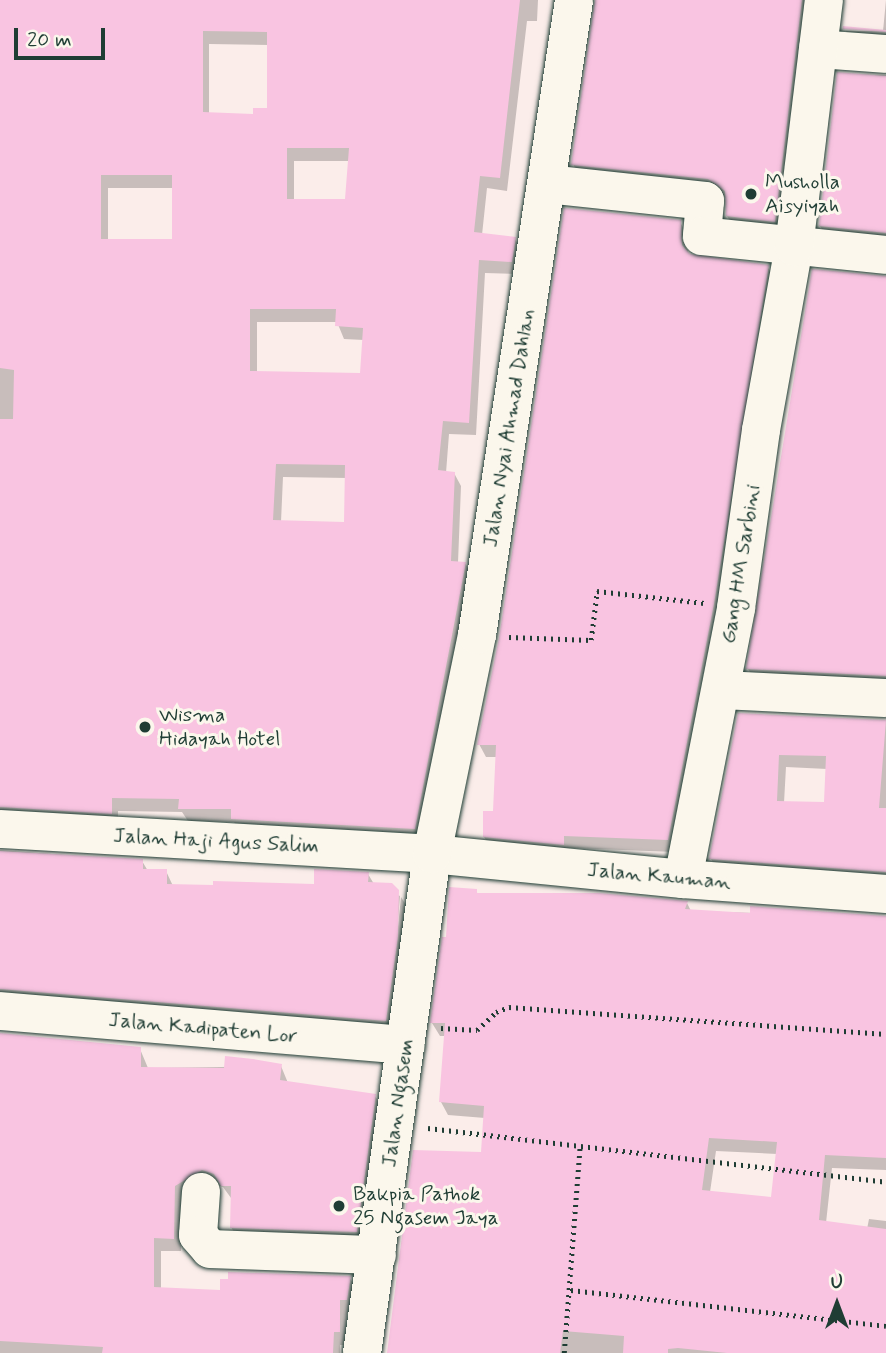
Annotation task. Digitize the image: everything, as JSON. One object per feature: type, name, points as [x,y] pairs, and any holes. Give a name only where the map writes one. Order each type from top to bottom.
[{"type":"street","name":"Jalan Nyai Ahmad Dahlan","points":[[432,854],[477,635],[574,0]]},
{"type":"street","name":"Gang HM Sarbini","points":[[683,879],[736,608],[761,430],[794,247],[824,0]]},
{"type":"street","points":[[818,49],[886,54]]},
{"type":"street","points":[[547,184],[705,201],[702,236],[886,255]]},
{"type":"street","points":[[721,690],[886,698]]},
{"type":"street","name":"Jalan Haji Agus Salim","points":[[0,829],[432,854]]},
{"type":"street","name":"Jalan Kauman","points":[[432,854],[683,879],[886,894]]},
{"type":"street","name":"Jalan Ngasem","points":[[362,1353],[432,854]]},
{"type":"street","name":"Jalan Kadipaten Lor","points":[[0,1011],[407,1036]]},
{"type":"street","points":[[201,1192],[198,1235],[210,1249],[377,1255]]},
{"type":"path","points":[[477,635],[591,640],[597,591],[610,589],[736,608]]},
{"type":"path","points":[[407,1036],[478,1030],[496,1012],[509,1007],[886,1034]]},
{"type":"path","points":[[396,1124],[886,1182]]},
{"type":"path","points":[[564,1353],[571,1290],[580,1146]]},
{"type":"path","points":[[571,1290],[886,1326]]},
{"type":"building","points":[[0,0],[520,0],[500,178],[480,176],[474,232],[516,237],[512,262],[479,260],[469,423],[443,421],[438,470],[455,472],[451,561],[466,562],[415,829],[231,819],[231,809],[178,809],[179,799],[112,798],[112,814],[0,807],[0,419],[13,419],[14,370],[0,368]],"holes":[[[203,31],[267,32],[267,108],[253,108],[253,114],[203,112]],[[287,148],[349,148],[345,199],[287,199]],[[101,175],[172,175],[172,239],[101,239]],[[250,309],[336,309],[335,326],[363,328],[360,373],[250,371]],[[276,464],[345,465],[344,522],[273,520]]]},
{"type":"building","points":[[595,0],[802,0],[775,222],[726,216],[725,191],[708,179],[571,165]]},
{"type":"building","points":[[843,26],[886,30],[886,32],[843,29]]},
{"type":"building","points":[[837,72],[886,76],[886,233],[819,226]]},
{"type":"building","points":[[564,208],[681,220],[682,245],[690,254],[769,265],[714,604],[668,840],[564,836],[564,845],[483,837],[483,811],[493,811],[496,745],[477,745],[499,638]]},
{"type":"building","points":[[812,269],[886,276],[886,676],[746,669]]},
{"type":"building","points":[[738,713],[886,720],[879,808],[886,808],[886,872],[709,859]],"holes":[[[779,755],[826,756],[824,802],[777,801]]]},
{"type":"building","points":[[0,851],[143,859],[143,869],[167,869],[167,884],[213,885],[213,881],[314,884],[314,869],[369,872],[368,882],[392,883],[399,890],[398,937],[386,1021],[0,989]]},
{"type":"building","points":[[449,887],[477,889],[477,893],[599,893],[688,901],[685,909],[750,913],[750,906],[886,916],[886,1158],[825,1155],[819,1220],[886,1229],[886,1353],[727,1353],[678,1348],[668,1349],[668,1353],[623,1353],[624,1336],[563,1331],[560,1353],[387,1353],[413,1150],[481,1152],[484,1106],[439,1102],[445,1023],[430,1023],[442,937],[446,937]],"holes":[[[709,1138],[777,1142],[771,1197],[702,1190]]]},
{"type":"building","points":[[0,1033],[141,1047],[141,1067],[224,1068],[225,1056],[253,1059],[282,1064],[280,1080],[376,1094],[357,1232],[230,1228],[231,1186],[221,1186],[214,1174],[202,1170],[175,1186],[174,1239],[154,1238],[154,1287],[220,1290],[220,1279],[228,1279],[228,1272],[351,1276],[347,1300],[340,1300],[340,1332],[334,1332],[333,1353],[102,1353],[103,1347],[0,1341]]},
{"type":"place","name":"Musholla Aisyiyah","points":[[751,194]]},
{"type":"place","name":"Wisma Hidayah Hotel","points":[[145,727]]},
{"type":"place","name":"Bakpia Pathok 25 Ngasem Jaya","points":[[339,1206]]}]
